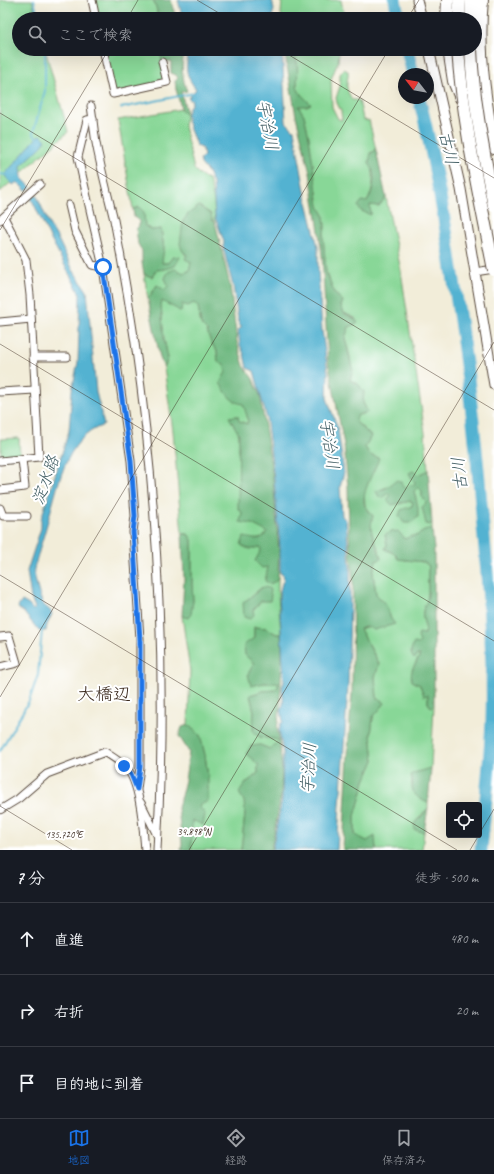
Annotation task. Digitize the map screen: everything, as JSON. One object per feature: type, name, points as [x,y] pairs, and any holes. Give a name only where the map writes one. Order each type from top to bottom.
[{"type":"highway","points":[[447,12],[448,0]]},
{"type":"highway","points":[[459,12],[460,0]]},
{"type":"highway","points":[[471,12],[472,0]]},
{"type":"highway","points":[[482,0],[482,12]]},
{"type":"highway","points":[[450,56],[454,81],[494,182]]},
{"type":"highway","points":[[459,56],[467,131],[494,270]]},
{"type":"highway","points":[[471,56],[477,112],[494,206]]},
{"type":"highway","points":[[482,56],[485,97],[494,148]]},
{"type":"street","points":[[92,0],[95,12]]},
{"type":"street","points":[[417,0],[420,12]]},
{"type":"street","points":[[105,56],[113,94],[167,82],[162,62]]},
{"type":"street","points":[[431,56],[461,189],[494,385]]},
{"type":"street","points":[[91,106],[96,143],[114,222],[128,299],[152,481],[159,588],[162,708],[157,850]]},
{"type":"street","points":[[93,119],[87,120],[78,157],[103,267],[131,461],[135,516],[133,532],[140,640],[140,767],[137,789]]},
{"type":"street","points":[[0,461],[39,457],[30,295],[26,260],[2,218],[40,184]]},
{"type":"street","points":[[68,205],[75,231],[92,264],[103,267]]},
{"type":"street","points":[[476,272],[494,270]]},
{"type":"street","points":[[0,322],[31,319]]},
{"type":"street","points":[[33,357],[67,357]]},
{"type":"street","points":[[0,392],[35,390]]},
{"type":"street","points":[[0,490],[25,487],[22,459]]},
{"type":"street","points":[[0,508],[3,516],[27,516]]},
{"type":"street","points":[[0,637],[9,636],[17,663],[0,667]]},
{"type":"street","points":[[0,810],[18,798],[47,774],[105,752],[124,766],[131,774],[137,789],[145,850]]},
{"type":"street","points":[[138,797],[157,835]]},
{"type":"green space","points":[[0,0],[32,0],[35,12],[12,12],[12,56],[47,56],[68,132],[0,192]]},
{"type":"green space","points":[[92,0],[153,0],[157,10],[157,12],[95,12]]},
{"type":"green space","points":[[153,0],[171,0],[174,12],[157,12]]},
{"type":"green space","points":[[282,0],[341,0],[344,12],[281,12]]},
{"type":"green space","points":[[105,56],[161,56],[167,82],[113,94]]},
{"type":"green space","points":[[161,56],[184,56],[182,70],[187,91],[181,92],[186,114],[182,112],[175,81],[178,78],[176,75],[171,73],[171,61],[162,62]]},
{"type":"green space","points":[[285,56],[295,56],[298,71],[297,86],[300,93],[311,104],[307,106],[298,106],[304,115],[309,137],[319,206],[324,215],[325,228],[323,236],[326,272],[334,293],[343,301],[341,306],[344,313],[355,319],[358,323],[349,327],[345,338],[353,371],[350,380],[359,385],[364,392],[363,403],[368,412],[358,415],[355,421],[371,436],[365,447],[370,455],[379,458],[366,489],[364,501],[365,506],[373,516],[371,528],[381,559],[376,561],[373,573],[376,594],[386,605],[391,619],[395,624],[374,630],[367,626],[360,629],[379,664],[375,677],[377,697],[385,703],[373,717],[371,735],[374,760],[365,781],[355,816],[355,835],[367,841],[375,836],[376,850],[343,850],[352,694],[353,582],[349,535],[348,487],[344,445],[328,361],[322,255],[318,225],[310,173],[296,116]]},
{"type":"green space","points":[[295,56],[339,56],[338,62],[331,79],[332,107],[338,119],[342,120],[341,111],[336,98],[340,86],[340,74],[344,69],[348,71],[348,92],[352,100],[359,100],[363,119],[367,121],[369,120],[376,150],[371,153],[373,184],[367,202],[371,214],[369,205],[379,206],[386,197],[401,271],[425,433],[428,470],[418,475],[414,485],[406,488],[402,487],[400,482],[382,489],[386,494],[389,493],[390,496],[399,504],[410,501],[413,502],[412,506],[407,509],[404,523],[416,498],[414,491],[418,487],[422,491],[422,498],[426,503],[422,507],[429,525],[432,523],[432,529],[428,529],[416,536],[405,539],[402,536],[385,535],[387,545],[385,549],[395,554],[398,559],[424,562],[429,566],[428,596],[423,610],[423,619],[426,631],[418,644],[415,658],[417,655],[420,655],[412,670],[422,690],[428,695],[428,703],[430,706],[434,705],[431,768],[414,773],[411,776],[414,792],[428,803],[428,808],[416,821],[416,830],[424,832],[422,850],[376,850],[376,846],[355,835],[355,816],[365,781],[374,760],[371,735],[373,717],[385,703],[377,697],[375,677],[379,663],[360,629],[394,624],[386,605],[376,594],[373,573],[376,561],[380,559],[379,549],[373,538],[370,525],[373,516],[365,505],[364,492],[368,483],[370,455],[365,447],[371,436],[355,421],[358,415],[368,412],[363,403],[359,385],[350,380],[350,357],[345,338],[349,327],[357,323],[355,318],[344,313],[341,306],[343,301],[334,293],[326,272],[323,236],[325,228],[324,215],[319,207],[309,138],[304,115],[298,106],[310,104],[298,89],[297,62]]},
{"type":"green space","points":[[181,109],[182,112],[186,114],[184,126],[194,169],[202,177],[209,179],[214,202],[215,222],[212,220],[211,214],[199,206],[183,221],[182,250],[191,262],[189,271],[165,278],[168,286],[164,290],[157,285],[148,299],[144,274],[152,277],[156,270],[165,269],[179,257],[173,257],[169,263],[161,263],[164,248],[161,229],[152,230],[145,226],[139,207],[133,209],[118,120]]},
{"type":"green space","points":[[376,150],[386,197],[379,206],[370,205],[371,215],[361,211],[358,206],[362,201],[367,202],[373,187],[374,177],[369,163],[371,153]]},
{"type":"green space","points":[[199,206],[211,214],[212,220],[215,222],[230,285],[237,342],[244,366],[253,379],[260,395],[273,478],[279,552],[278,579],[270,584],[265,581],[268,567],[262,568],[255,561],[261,550],[260,547],[250,549],[241,545],[244,537],[260,539],[267,532],[252,524],[240,522],[242,512],[238,509],[239,434],[229,417],[238,416],[239,421],[247,424],[248,419],[243,404],[232,399],[220,383],[226,372],[224,364],[218,362],[217,351],[211,343],[207,331],[201,325],[198,306],[194,303],[188,306],[182,304],[181,312],[162,301],[161,306],[164,339],[168,358],[164,368],[160,358],[148,299],[157,285],[164,290],[168,286],[165,278],[168,272],[175,269],[184,273],[189,271],[191,262],[185,259],[187,255],[182,250],[180,244],[183,221],[188,214]]},
{"type":"green space","points":[[139,207],[144,212],[145,226],[152,230],[161,229],[164,248],[162,263],[168,263],[173,256],[180,257],[175,266],[156,270],[152,277],[144,274],[142,251],[138,244],[136,229],[139,226],[139,221],[134,217],[133,209]]},
{"type":"green space","points":[[162,300],[181,311],[182,303],[194,303],[198,306],[201,325],[207,331],[211,343],[217,351],[218,362],[224,364],[226,371],[243,402],[246,410],[247,424],[239,421],[237,416],[230,417],[239,434],[242,512],[252,524],[267,531],[265,536],[259,540],[261,550],[276,581],[278,579],[281,634],[276,634],[267,628],[254,627],[254,638],[245,655],[254,663],[251,685],[279,683],[277,690],[263,691],[250,695],[254,711],[253,732],[260,737],[279,740],[270,749],[260,745],[258,773],[245,784],[245,814],[241,850],[191,850],[192,819],[203,824],[199,806],[208,777],[200,735],[188,725],[190,671],[182,616],[188,617],[193,601],[192,540],[188,534],[182,534],[173,431],[164,368],[168,358],[164,339],[161,306]],"holes":[[[262,587],[261,601],[253,610],[243,603]]]},
{"type":"green space","points":[[19,438],[20,456],[5,458],[1,456],[1,439]]},
{"type":"green space","points":[[428,470],[432,523],[429,525],[426,524],[422,507],[426,503],[422,498],[422,491],[418,487],[414,491],[418,508],[418,517],[411,523],[404,523],[399,516],[401,510],[412,506],[413,502],[410,501],[392,505],[387,500],[390,496],[389,494],[386,494],[383,498],[379,497],[376,491],[386,488],[397,480],[401,482],[403,487],[406,488],[410,485],[414,485],[415,482],[409,473],[413,471],[418,475]]},
{"type":"green space","points":[[428,529],[432,529],[434,549],[434,705],[431,707],[428,703],[428,695],[424,696],[420,685],[412,681],[411,677],[412,671],[420,655],[417,655],[414,659],[411,655],[411,649],[414,643],[418,644],[420,642],[418,637],[419,633],[424,634],[426,631],[423,619],[423,609],[427,602],[428,596],[429,566],[424,562],[398,559],[395,554],[385,549],[387,545],[385,535],[390,532],[398,531],[405,539],[411,536],[416,536]]},
{"type":"green space","points":[[182,534],[188,534],[192,540],[193,601],[191,614],[188,618],[182,616],[184,579]]},
{"type":"green space","points":[[263,587],[269,588],[271,595],[270,601],[261,601],[253,610],[254,615],[250,619],[244,617],[243,603]]},
{"type":"green space","points":[[254,627],[267,628],[276,634],[281,634],[282,651],[280,710],[277,728],[279,737],[282,770],[281,796],[271,850],[241,850],[245,814],[244,801],[239,793],[245,784],[258,773],[258,764],[246,754],[251,746],[260,745],[270,749],[279,740],[260,737],[253,732],[254,711],[250,695],[263,691],[276,690],[279,683],[264,683],[251,686],[248,674],[254,663],[245,655],[244,645],[254,638]]},
{"type":"green space","points":[[188,725],[200,735],[208,777],[208,801],[199,806],[205,814],[203,825],[192,820],[191,850],[181,850],[182,844],[178,808],[185,780],[189,752],[179,736],[182,727]]},
{"type":"green space","points":[[431,768],[428,803],[415,795],[412,789],[411,775]]},
{"type":"green space","points":[[428,808],[424,832],[415,830],[414,824]]},
{"type":"water","points":[[178,0],[272,0],[274,10],[273,12],[181,12]]},
{"type":"water","name":"宇治川","points":[[188,56],[282,56],[286,122],[294,130],[307,202],[318,247],[322,330],[328,373],[327,398],[338,429],[344,473],[340,487],[342,516],[346,520],[350,566],[350,606],[348,686],[337,850],[272,850],[282,800],[283,753],[279,730],[281,723],[283,722],[281,709],[283,706],[282,688],[284,682],[279,595],[284,580],[283,575],[280,573],[280,548],[274,479],[266,415],[254,371],[247,368],[244,354],[240,345],[238,330],[242,327],[239,326],[233,286],[223,247],[224,242],[215,217],[213,183],[208,172],[201,164],[200,159],[204,156],[202,148],[197,146],[190,130],[187,117],[192,101],[188,98],[196,89],[189,79]]},
{"type":"water","points":[[40,134],[46,140],[42,146],[21,166],[22,178],[31,187],[26,191],[17,182],[13,185],[5,174]]},
{"type":"water","points":[[36,194],[49,224],[73,270],[87,291],[96,392],[104,425],[91,432],[80,441],[71,453],[59,481],[35,566],[35,578],[41,598],[44,605],[52,614],[46,631],[39,631],[25,613],[18,607],[22,601],[29,605],[33,610],[35,608],[31,598],[27,571],[41,528],[41,519],[69,431],[72,390],[78,362],[80,294],[50,238],[31,198]]},
{"type":"waterway","points":[[34,0],[37,12]]},
{"type":"waterway","name":"古川","points":[[395,0],[398,12]]},
{"type":"waterway","points":[[38,140],[33,133],[45,91],[45,56]]},
{"type":"waterway","name":"古川","points":[[409,56],[412,68]]},
{"type":"waterway","points":[[121,108],[194,93]]},
{"type":"waterway","name":"古川","points":[[420,104],[438,186],[462,334],[477,454],[487,575],[492,648],[492,721],[481,850]]},
{"type":"waterway","points":[[0,174],[7,175]]},
{"type":"waterway","name":"淀水路","points":[[0,751],[29,701],[38,675],[42,630]]},
{"type":"district","name":"大橋辺","points":[[104,694]]},
{"type":"route","points":[[103,267],[131,461],[135,516],[133,532],[140,640],[140,767],[137,789],[131,774],[124,766]]}]
